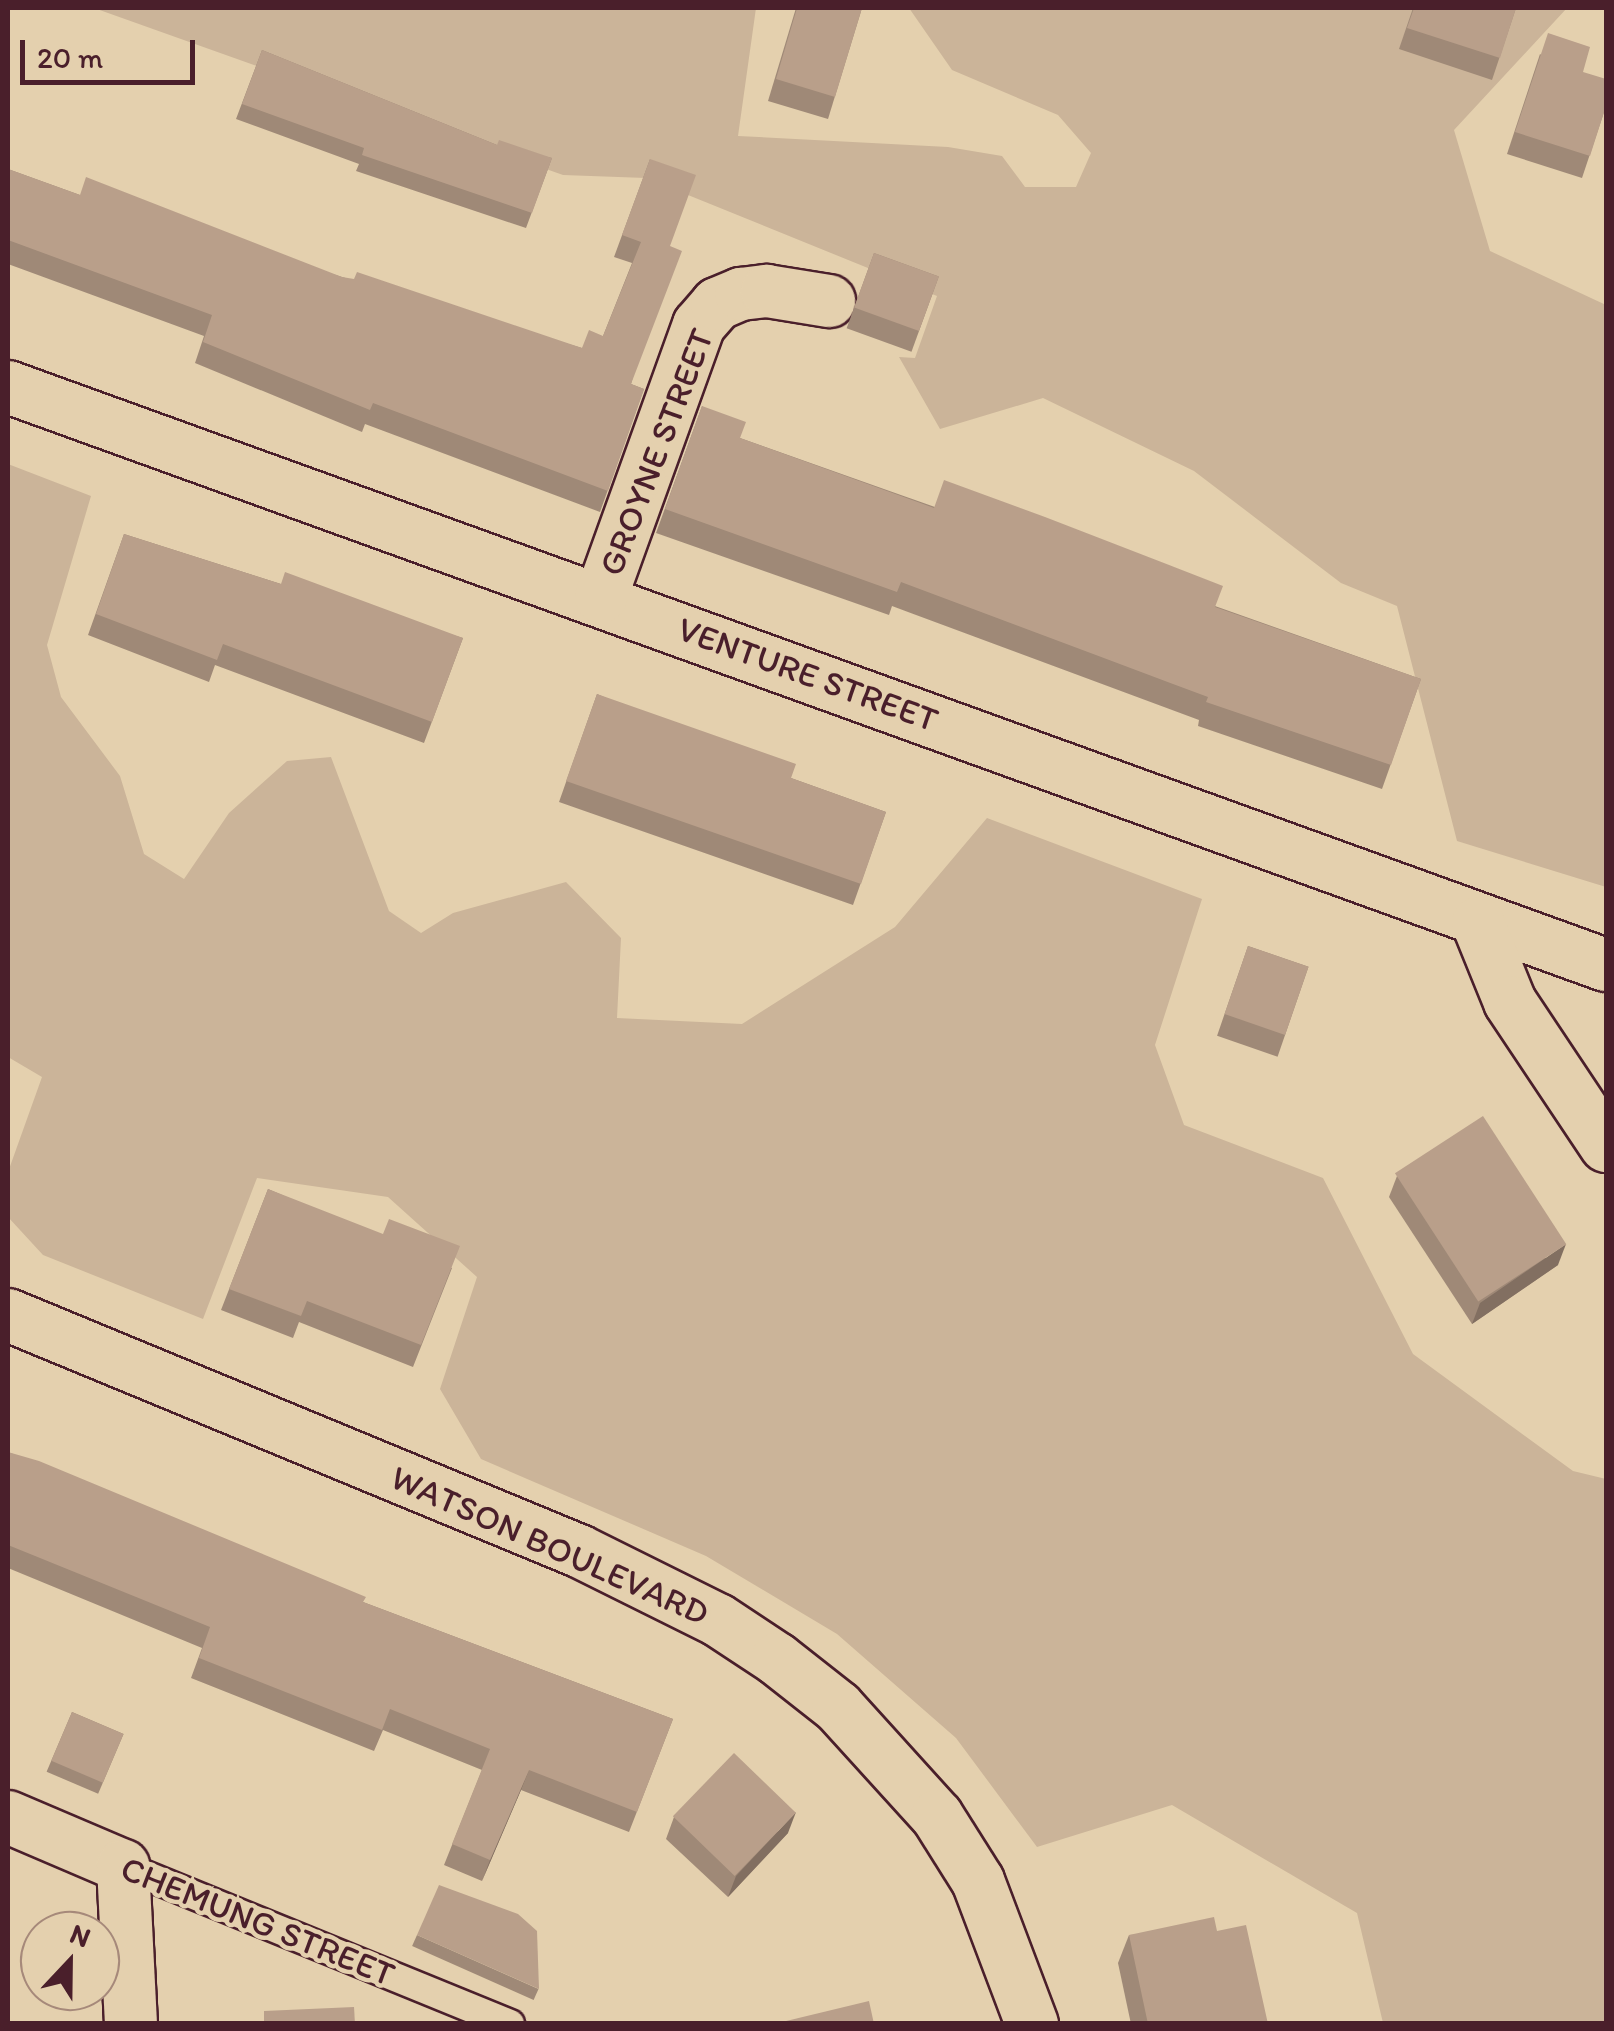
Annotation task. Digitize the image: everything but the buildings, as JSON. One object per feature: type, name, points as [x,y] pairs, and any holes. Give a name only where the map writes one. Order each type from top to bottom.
[{"type":"street","name":"GROYNE STREET","points":[[601,597],[699,325],[717,304],[742,294],[767,291],[829,300]]},
{"type":"street","name":"VENTURE STREET","points":[[8,387],[601,597],[1478,922],[1606,965]]},
{"type":"street","points":[[1478,922],[1510,1002],[1606,1146]]},
{"type":"street","name":"WATSON BOULEVARD","points":[[8,1315],[579,1551],[718,1620],[776,1659],[851,1720],[937,1816],[978,1882],[1032,2024]]},
{"type":"street","name":"CHEMUNG STREET","points":[[8,1817],[123,1866]]},
{"type":"street","points":[[123,1866],[131,2024]]},
{"type":"lane","name":"CHEMUNG STREET","points":[[123,1866],[510,2024]]},
{"type":"shaded area","points":[[94,8],[756,8],[738,136],[948,147],[1002,156],[1025,187],[1076,187],[1091,153],[1058,115],[952,70],[909,8],[1567,8],[1454,130],[1490,251],[1606,305],[1606,887],[1457,841],[1397,606],[1341,583],[1194,471],[1043,398],[940,429],[899,357],[915,358],[937,296],[646,178],[563,175]]},
{"type":"shaded area","points":[[8,464],[91,496],[47,645],[61,697],[120,776],[144,854],[184,879],[229,813],[287,761],[331,757],[389,911],[421,933],[453,913],[566,882],[621,938],[617,1018],[742,1024],[895,927],[987,818],[1202,899],[1155,1045],[1184,1125],[1323,1178],[1413,1354],[1573,1471],[1606,1479],[1606,2023],[1383,2023],[1357,1913],[1172,1805],[1037,1847],[956,1738],[837,1634],[706,1556],[481,1459],[440,1389],[477,1277],[388,1197],[257,1178],[203,1319],[43,1255],[8,1217],[8,1172],[42,1077],[8,1057]]}]
